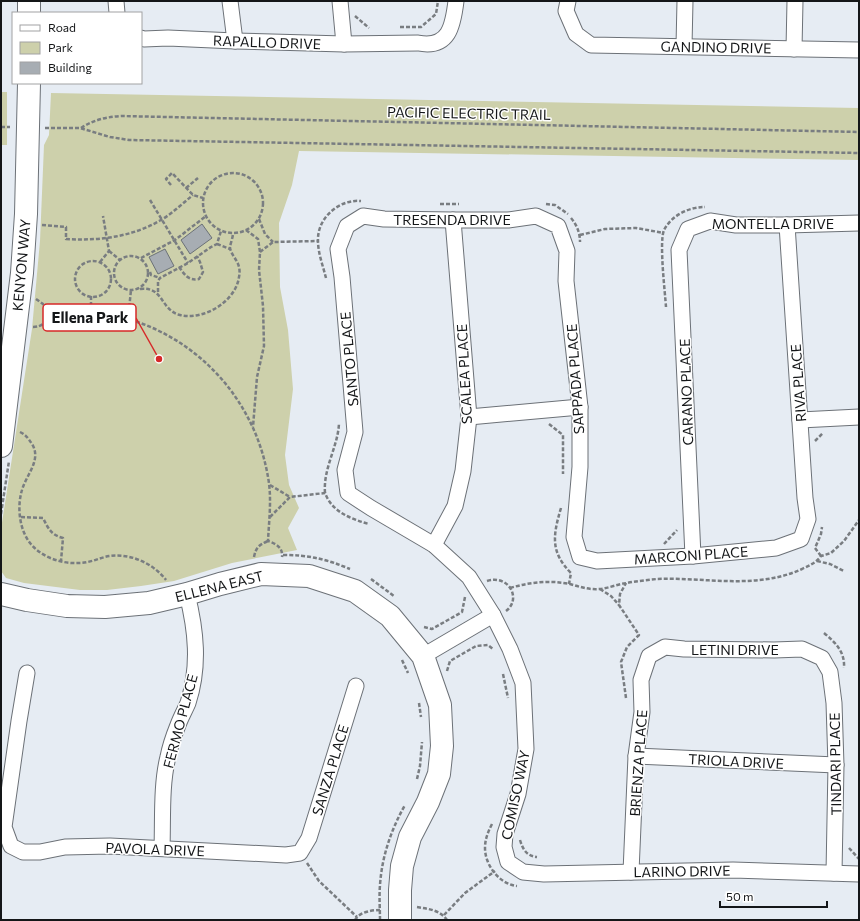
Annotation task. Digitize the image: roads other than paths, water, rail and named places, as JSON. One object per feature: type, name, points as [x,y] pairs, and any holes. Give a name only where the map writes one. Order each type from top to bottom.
[{"type":"street","points":[[29,1],[29,12]]},
{"type":"street","points":[[116,1],[116,12]]},
{"type":"street","points":[[230,1],[235,41]]},
{"type":"street","points":[[340,1],[344,44]]},
{"type":"street","name":"RAPALLO DRIVE","points":[[142,39],[144,40],[168,38],[344,44],[418,43],[429,45],[443,40],[451,29],[456,1]]},
{"type":"street","name":"GANDINO DRIVE","points":[[568,1],[566,11],[576,34],[591,45],[859,50]]},
{"type":"street","points":[[684,46],[685,1]]},
{"type":"street","points":[[794,49],[795,1]]},
{"type":"street","name":"KENYON WAY","points":[[5,453],[26,214],[29,84]]},
{"type":"street","name":"TRESENDA DRIVE","points":[[347,226],[363,216],[384,219],[453,220],[508,220],[536,216],[558,226]]},
{"type":"street","name":"SCALEA PLACE","points":[[434,545],[455,506],[463,471],[468,417],[453,220]]},
{"type":"street","name":"MONTELLA DRIVE","points":[[688,229],[710,221],[736,225],[859,223]]},
{"type":"street","name":"RIVA PLACE","points":[[787,225],[805,498],[808,519],[801,539]]},
{"type":"street","name":"SANTO PLACE","points":[[347,226],[338,249],[342,277],[355,432],[345,470],[348,493]]},
{"type":"street","name":"SAPPADA PLACE","points":[[558,226],[567,252],[566,281],[580,407],[580,467],[574,537],[580,557]]},
{"type":"street","name":"CARANO PLACE","points":[[688,229],[680,250],[693,556]]},
{"type":"street","points":[[468,417],[580,407]]},
{"type":"street","points":[[800,420],[859,417]]},
{"type":"street","name":"COMISO WAY","points":[[348,493],[434,545],[469,577],[499,613],[510,649],[523,683],[526,749],[518,794],[504,834],[504,847],[508,862]]},
{"type":"street","name":"MARCONI PLACE","points":[[580,557],[597,561],[693,556],[776,548],[801,539]]},
{"type":"street","name":"ELLENA EAST","points":[[1,594],[27,600],[67,606],[105,607],[149,603],[260,574],[309,576],[355,591],[390,616],[423,656],[440,705],[442,746],[439,774],[428,802],[410,837],[402,866],[400,890],[408,917]]},
{"type":"street","name":"FERMO PLACE","points":[[162,848],[164,784],[167,758],[177,726],[188,703],[194,676],[196,643],[187,594]]},
{"type":"street","points":[[423,656],[499,613]]},
{"type":"street","name":"LETINI DRIVE","points":[[649,656],[665,647],[684,649],[751,650],[802,649],[822,658]]},
{"type":"street","name":"BRIENZA PLACE","points":[[631,872],[636,756],[642,712],[641,680],[649,656]]},
{"type":"street","name":"TINDARI PLACE","points":[[822,658],[830,672],[834,703],[836,765],[834,873]]},
{"type":"street","name":"PAVOLA DRIVE","points":[[27,673],[4,827],[11,846],[23,852],[40,852],[64,847],[95,846],[286,855],[300,853]]},
{"type":"street","name":"SANZA PLACE","points":[[300,853],[309,838],[356,686]]},
{"type":"street","name":"TRIOLA DRIVE","points":[[636,756],[836,765]]},
{"type":"street","name":"LARINO DRIVE","points":[[508,862],[523,872],[544,874],[733,870],[859,874]]},
{"type":"place","name":"Ellena Park","points":[[159,359]]}]
